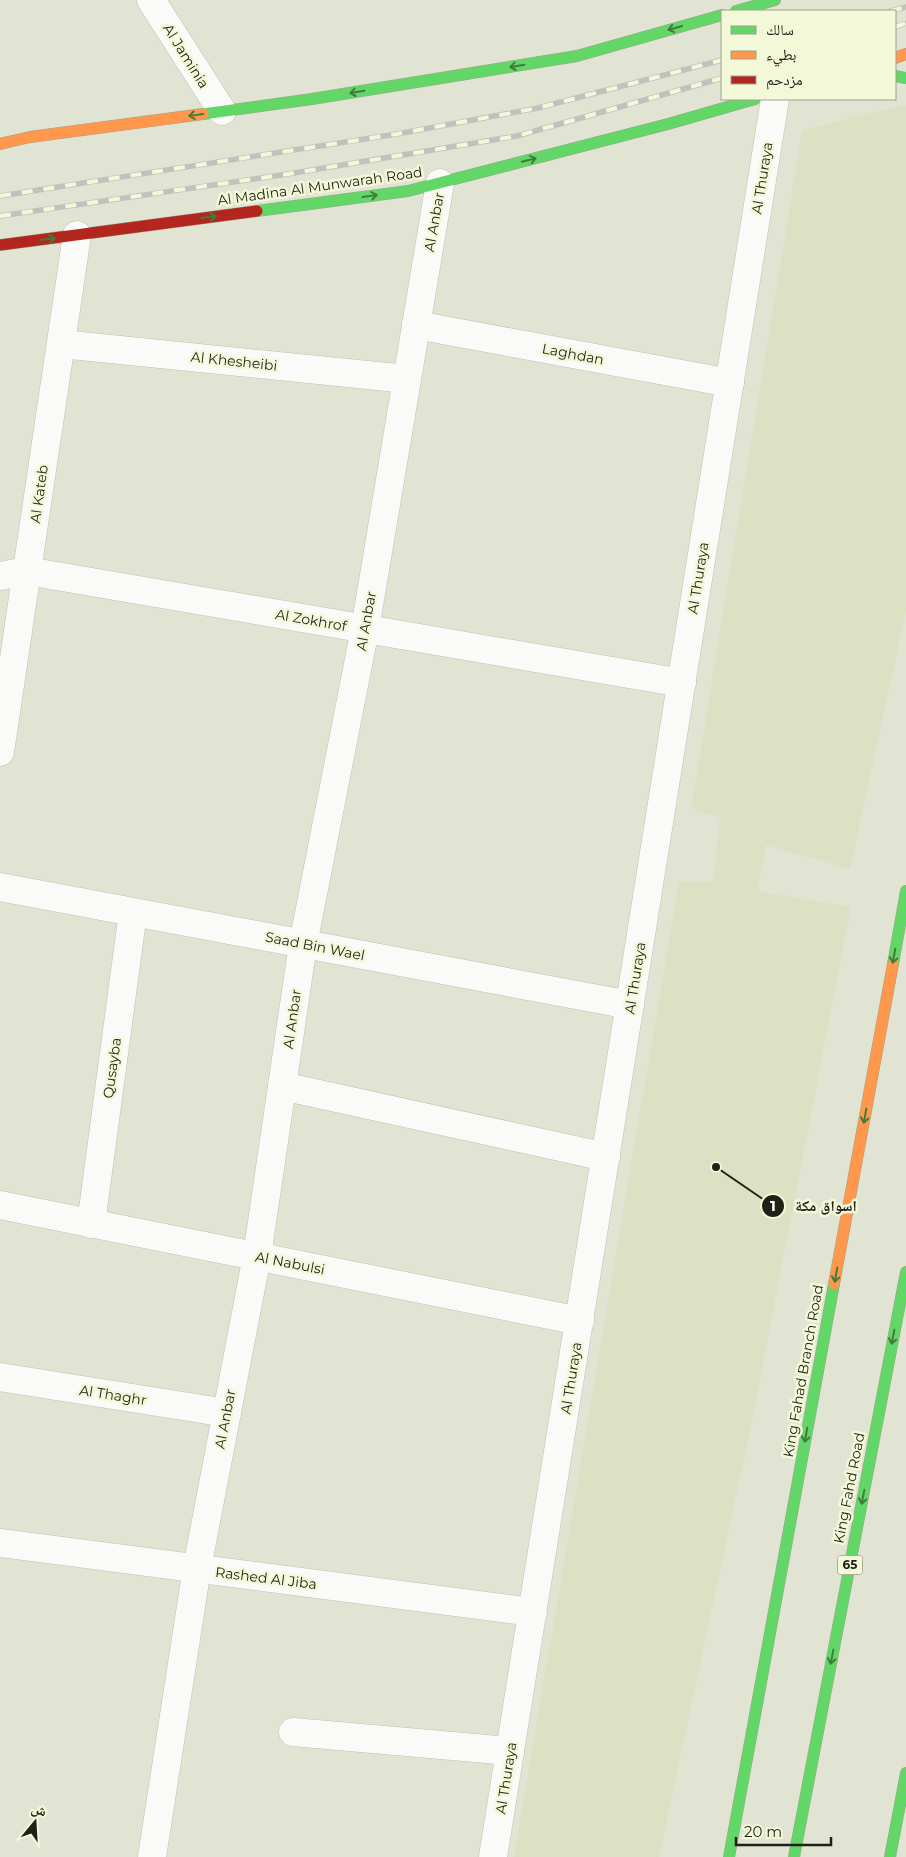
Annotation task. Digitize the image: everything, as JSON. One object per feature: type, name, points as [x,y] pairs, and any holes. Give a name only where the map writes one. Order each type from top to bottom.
[{"type":"main road","points":[[740,10],[776,0]]},
{"type":"main road","points":[[0,144],[30,137],[312,99],[578,56],[721,15]]},
{"type":"main road","name":"Al Madina Al Munwarah Road","points":[[0,245],[408,191],[668,124],[752,100]]},
{"type":"main road","name":"King Fahad Branch Road","points":[[729,1857],[906,890]]},
{"type":"main road","name":"King Fahd Road","points":[[794,1857],[906,1272]]},
{"type":"main road","points":[[890,1857],[906,1773]]},
{"type":"street","name":"Al Jaminia","points":[[151,0],[222,112]]},
{"type":"street","name":"Al Thuraya","points":[[493,1857],[775,100]]},
{"type":"street","name":"Al Anbar","points":[[152,1857],[197,1568],[257,1256],[303,944],[365,629],[440,183]]},
{"type":"street","name":"Al Kateb","points":[[0,752],[77,235]]},
{"type":"street","name":"Laghdan","points":[[416,325],[730,383]]},
{"type":"street","name":"Al Khesheibi","points":[[61,344],[407,379]]},
{"type":"street","name":"Al Zokhrof","points":[[0,576],[27,571],[682,683]]},
{"type":"street","name":"Saad Bin Wael","points":[[0,887],[630,1005]]},
{"type":"street","name":"Qusayba","points":[[91,1224],[134,912]]},
{"type":"street","points":[[282,1086],[606,1157]]},
{"type":"street","name":"Al Nabulsi","points":[[0,1205],[580,1320]]},
{"type":"street","name":"Al Thaghr","points":[[0,1377],[227,1413]]},
{"type":"street","name":"Rashed Al Jiba","points":[[0,1543],[533,1612]]},
{"type":"street","points":[[293,1732],[510,1750]]},
{"type":"shaded area","points":[[906,105],[906,611],[850,869],[766,845],[758,891],[851,907],[751,1426],[659,1857],[514,1857],[679,881],[713,881],[720,818],[691,808],[802,131],[863,114]]},
{"type":"railway","points":[[895,10],[906,7]]},
{"type":"railway","points":[[896,27],[906,23]]},
{"type":"railway","points":[[0,196],[397,134],[538,108],[721,60]]},
{"type":"railway","points":[[0,216],[288,174],[517,136],[721,78]]},
{"type":"traffic: fast","points":[[740,10],[775,0]]},
{"type":"traffic: fast","points":[[203,114],[312,99],[577,56],[721,15]]},
{"type":"traffic: fast","points":[[896,76],[906,78]]},
{"type":"traffic: fast","points":[[257,211],[408,191],[668,124],[752,100]]},
{"type":"traffic: fast","points":[[893,964],[906,891]]},
{"type":"traffic: fast","points":[[794,1857],[906,1272]]},
{"type":"traffic: fast","points":[[729,1857],[834,1284]]},
{"type":"traffic: fast","points":[[890,1857],[906,1773]]},
{"type":"traffic: slow","points":[[896,58],[906,54]]},
{"type":"traffic: slow","points":[[0,144],[30,137],[203,114]]},
{"type":"traffic: slow","points":[[834,1284],[893,964]]},
{"type":"traffic: jam","points":[[0,245],[257,211]]},
{"type":"place","name":"اسواق مكة","points":[[716,1167]]}]
